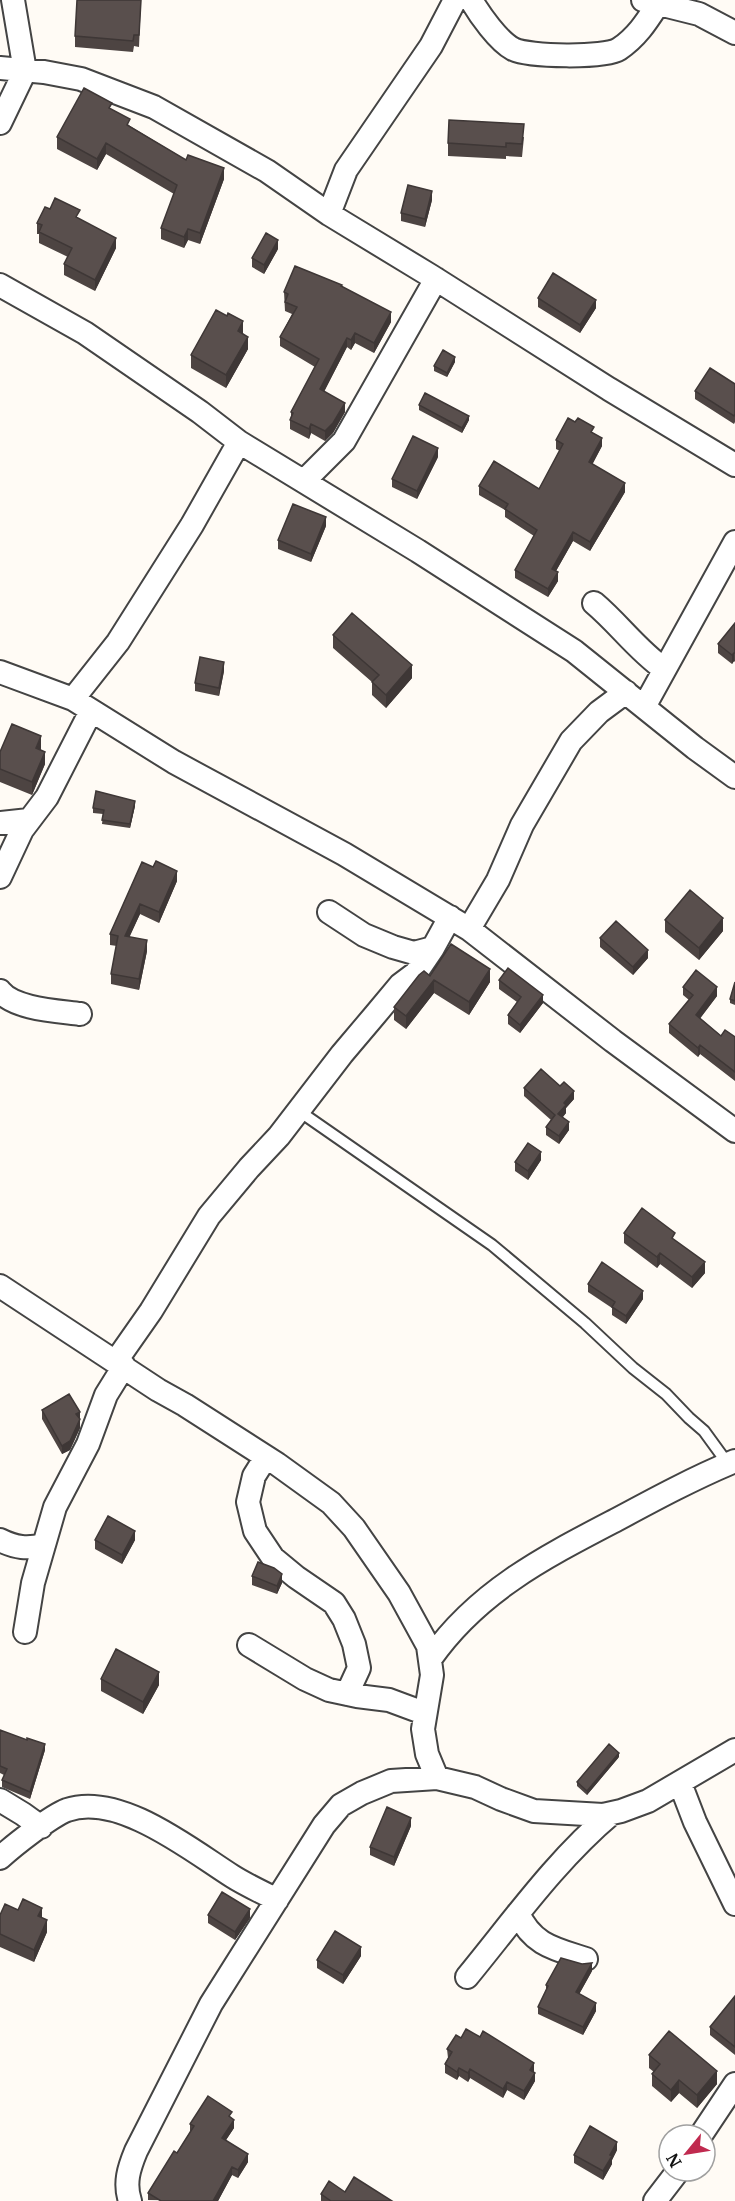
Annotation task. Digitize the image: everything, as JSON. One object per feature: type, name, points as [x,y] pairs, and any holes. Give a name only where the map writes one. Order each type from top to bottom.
[{"type":"street","points":[[0,123],[25,71],[13,0]]},
{"type":"street","points":[[329,214],[346,170],[431,46],[455,0]]},
{"type":"street","points":[[471,0],[497,34],[514,49],[555,55],[595,54],[617,50],[639,32],[650,2],[699,14],[735,33]]},
{"type":"street","points":[[0,68],[81,79],[154,107],[267,171],[329,214],[735,465]]},
{"type":"street","points":[[304,481],[344,441],[436,279]]},
{"type":"street","points":[[0,285],[85,333],[200,412],[239,442],[574,651],[695,748],[735,777]]},
{"type":"street","points":[[0,877],[12,849],[29,820],[47,797],[82,705],[118,642],[192,525],[239,442]]},
{"type":"street","points":[[644,707],[735,542]]},
{"type":"street","points":[[594,603],[638,648],[664,669]]},
{"type":"street","points":[[0,672],[82,705],[174,762],[344,854],[459,923],[735,1131]]},
{"type":"street","points":[[25,1632],[33,1583],[55,1507],[88,1444],[106,1395],[128,1346],[209,1216],[249,1167],[279,1136],[342,1054],[400,985],[416,973],[433,948],[498,880],[522,825],[571,741],[599,712],[626,693]]},
{"type":"street","points":[[0,823],[29,820]]},
{"type":"street","points":[[329,912],[364,935],[393,946],[414,953],[433,948]]},
{"type":"street","points":[[0,991],[17,1003],[80,1014]]},
{"type":"street","points":[[0,1286],[158,1390],[266,1457],[331,1503],[354,1527],[399,1593],[428,1646],[432,1675],[423,1729],[427,1754],[437,1778]]},
{"type":"street","points":[[266,1457],[255,1476],[248,1502],[255,1531],[273,1558],[334,1603],[344,1619],[354,1644],[358,1668],[347,1694]]},
{"type":"street","points":[[431,1658],[465,1615],[511,1578],[685,1482],[733,1463]]},
{"type":"street","points":[[0,1540],[13,1547],[28,1548],[44,1545]]},
{"type":"street","points":[[249,1645],[305,1679],[329,1690],[390,1700],[424,1713]]},
{"type":"street","points":[[130,2201],[126,2185],[129,2168],[136,2151],[212,2004],[324,1825],[341,1805],[391,1781],[437,1778],[475,1787],[501,1800],[534,1811],[603,1815],[648,1801],[735,1750]]},
{"type":"street","points":[[680,1783],[694,1822],[735,1904]]},
{"type":"street","points":[[0,1800],[41,1827]]},
{"type":"street","points":[[0,1858],[67,1810],[92,1807],[117,1812],[154,1825],[235,1878],[277,1900]]},
{"type":"street","points":[[467,1977],[518,1913],[594,1828],[612,1813]]},
{"type":"street","points":[[518,1913],[524,1926],[533,1937],[549,1946],[586,1959]]},
{"type":"street","points":[[709,2123],[735,2084]]},
{"type":"street","points":[[655,2201],[669,2183]]},
{"type":"lane","points":[[299,1111],[492,1245],[666,1394],[733,1463]]},
{"type":"building","points":[[77,0],[141,0],[139,35],[134,35],[133,41],[75,36]]},
{"type":"building","points":[[84,88],[112,103],[109,108],[130,119],[127,125],[186,160],[188,155],[224,168],[200,233],[188,229],[184,237],[161,228],[177,185],[106,143],[97,159],[57,137]]},
{"type":"building","points":[[449,120],[524,124],[522,144],[506,143],[506,147],[448,143]]},
{"type":"building","points":[[408,185],[432,191],[425,219],[401,213]]},
{"type":"building","points":[[55,198],[80,210],[76,217],[116,238],[95,280],[64,264],[72,248],[39,232],[42,225],[37,223],[45,207],[50,209]]},
{"type":"building","points":[[266,233],[278,240],[264,265],[252,258]]},
{"type":"building","points":[[295,266],[342,285],[391,312],[374,343],[355,333],[351,340],[347,338],[320,389],[345,403],[333,423],[325,431],[311,424],[309,429],[290,420],[293,413],[291,412],[319,359],[280,337],[297,307],[285,302],[288,294],[284,292]]},
{"type":"building","points":[[553,273],[596,300],[580,325],[538,298]]},
{"type":"building","points":[[216,310],[243,321],[238,331],[248,337],[226,375],[191,355]]},
{"type":"building","points":[[443,350],[455,357],[447,373],[434,366]]},
{"type":"building","points":[[710,368],[735,384],[734,416],[695,391]]},
{"type":"building","points":[[425,393],[469,416],[462,428],[419,405]]},
{"type":"building","points":[[568,418],[575,422],[578,418],[594,427],[591,432],[602,438],[589,462],[625,483],[590,542],[573,532],[552,569],[558,572],[548,589],[515,570],[537,530],[505,509],[508,504],[479,486],[494,461],[539,489],[563,444],[556,440]]},
{"type":"building","points":[[413,436],[438,448],[417,491],[392,479]]},
{"type":"building","points":[[293,504],[326,517],[311,554],[278,540]]},
{"type":"building","points":[[352,613],[412,665],[386,695],[372,682],[379,675],[333,635]]},
{"type":"building","points":[[735,623],[735,653],[732,655],[718,644]]},
{"type":"building","points":[[200,657],[224,662],[219,688],[195,683]]},
{"type":"building","points":[[12,724],[41,736],[36,748],[45,752],[32,782],[0,769],[0,752]]},
{"type":"building","points":[[96,791],[135,801],[130,824],[102,820],[104,810],[93,808]]},
{"type":"building","points":[[156,861],[177,871],[159,912],[140,904],[125,936],[147,940],[139,979],[111,974],[118,936],[110,934],[142,862],[153,867]]},
{"type":"building","points":[[690,890],[723,918],[699,948],[665,920]]},
{"type":"building","points":[[616,921],[648,950],[633,967],[600,938]]},
{"type":"building","points":[[451,944],[490,969],[469,1002],[434,980],[406,1016],[394,1007],[419,975],[424,971],[430,976]]},
{"type":"building","points":[[508,968],[543,995],[520,1025],[508,1015],[521,997],[499,980]]},
{"type":"building","points":[[696,970],[717,987],[696,1015],[721,1036],[725,1030],[735,1037],[735,1072],[700,1045],[698,1048],[669,1024],[693,995],[683,987]]},
{"type":"building","points":[[735,982],[735,1001],[730,999]]},
{"type":"building","points":[[541,1069],[560,1086],[564,1082],[574,1091],[558,1114],[569,1122],[559,1136],[546,1127],[555,1115],[524,1088]]},
{"type":"building","points":[[528,1143],[541,1152],[528,1171],[515,1162]]},
{"type":"building","points":[[642,1208],[675,1233],[672,1238],[705,1262],[692,1277],[660,1253],[657,1257],[624,1233]]},
{"type":"building","points":[[602,1262],[643,1291],[626,1316],[612,1307],[615,1302],[588,1284]]},
{"type":"building","points":[[69,1394],[80,1412],[76,1414],[80,1419],[70,1441],[62,1446],[42,1410]]},
{"type":"building","points":[[108,1516],[135,1531],[122,1555],[95,1540]]},
{"type":"building","points":[[258,1562],[282,1574],[277,1586],[252,1576]]},
{"type":"building","points":[[116,1649],[159,1672],[143,1702],[101,1679]]},
{"type":"building","points":[[0,1730],[45,1744],[30,1792],[2,1780],[7,1769],[0,1766]]},
{"type":"building","points":[[609,1744],[619,1753],[587,1791],[577,1782]]},
{"type":"building","points":[[387,1807],[411,1818],[394,1857],[370,1847]]},
{"type":"building","points":[[222,1892],[250,1909],[235,1932],[208,1915]]},
{"type":"building","points":[[23,1899],[42,1908],[38,1916],[47,1920],[34,1950],[0,1934],[0,1915],[5,1904],[18,1910]]},
{"type":"building","points":[[335,1931],[361,1947],[343,1975],[317,1960]]},
{"type":"building","points":[[561,1958],[582,1964],[592,1963],[576,1992],[596,2003],[583,2027],[538,2007],[548,1986],[546,1985]]},
{"type":"building","points":[[735,1996],[735,2047],[710,2027]]},
{"type":"building","points":[[466,2029],[480,2037],[483,2031],[534,2063],[530,2070],[535,2073],[524,2091],[507,2082],[503,2089],[470,2069],[468,2073],[459,2068],[457,2072],[445,2064],[452,2052],[447,2049],[456,2035],[461,2038]]},
{"type":"building","points":[[669,2031],[717,2071],[697,2095],[679,2080],[671,2090],[652,2074],[660,2064],[649,2055]]},
{"type":"building","points":[[208,2096],[232,2112],[229,2116],[234,2120],[222,2138],[248,2154],[238,2170],[232,2167],[213,2201],[161,2201],[148,2193],[174,2151],[177,2153],[194,2126],[190,2124]]},
{"type":"building","points":[[590,2126],[617,2142],[603,2171],[574,2155]]},
{"type":"building","points":[[354,2177],[392,2201],[331,2201],[321,2194],[329,2181],[345,2192]]}]
